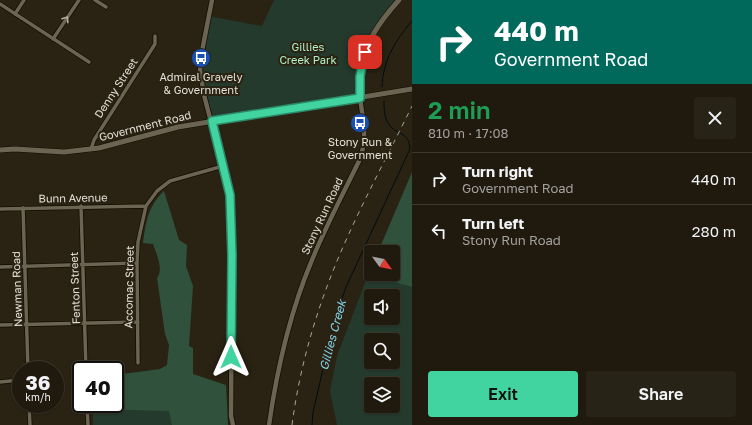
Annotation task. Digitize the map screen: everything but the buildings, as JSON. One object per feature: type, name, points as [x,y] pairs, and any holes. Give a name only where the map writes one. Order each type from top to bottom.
[{"type":"main road","name":"Stony Run Road","points":[[360,98],[361,71],[368,42],[378,24],[399,0]]},
{"type":"main road","name":"Government Road","points":[[0,150],[22,149],[64,152],[91,149],[110,146],[174,128],[412,89]]},
{"type":"street","points":[[15,14],[24,0]]},
{"type":"street","points":[[53,39],[79,0]]},
{"type":"street","points":[[95,0],[106,7]]},
{"type":"street","points":[[212,0],[200,70],[204,95],[212,121],[230,195],[232,255],[231,416],[233,425]]},
{"type":"street","points":[[0,4],[89,62]]},
{"type":"street","name":"Denny Street","points":[[91,149],[94,140],[155,44],[155,36]]},
{"type":"street","name":"Stony Run Road","points":[[269,425],[284,345],[302,286],[322,238],[359,161],[363,148],[365,132],[360,98]]},
{"type":"street","name":"Accomac Street","points":[[138,363],[138,242],[146,206],[157,191],[170,181],[223,166]]},
{"type":"street","name":"Fenton Street","points":[[81,206],[86,361]]},
{"type":"street","name":"Bunn Avenue","points":[[0,208],[146,206]]},
{"type":"street","name":"Newman Road","points":[[23,208],[28,361]]},
{"type":"street","points":[[0,267],[137,263]]},
{"type":"street","points":[[0,325],[138,322]]},
{"type":"street","points":[[0,382],[12,381]]},
{"type":"street","points":[[30,413],[30,425]]},
{"type":"street","points":[[87,413],[88,425]]},
{"type":"green space","name":"Gillies Creek Park","points":[[274,0],[399,0],[385,16],[363,59],[360,98],[212,121],[201,78],[208,16],[262,26]]},
{"type":"green space","points":[[412,172],[412,287],[390,281],[400,281],[400,245],[381,245]]},
{"type":"green space","points":[[164,191],[179,240],[187,245],[186,266],[193,286],[189,346],[193,348],[193,374],[226,385],[228,425],[172,425],[169,411],[124,410],[124,374],[160,369],[167,365],[169,345],[165,334],[157,278],[160,266],[153,244],[143,243],[151,209],[154,202]]},
{"type":"green space","points":[[366,281],[390,281],[412,287],[412,425],[337,425],[330,391],[337,356]]},
{"type":"green space","points":[[177,404],[177,425],[93,425],[93,413],[124,413],[124,405]]},
{"type":"waterway","name":"Gillies Creek","points":[[382,87],[385,68],[391,51],[400,36],[412,21]]},
{"type":"waterway","name":"Gillies Creek","points":[[312,425],[313,412],[334,322],[346,287],[410,149],[406,137],[393,129],[388,123],[385,114],[384,101]]},
{"type":"railway","points":[[292,425],[295,402],[305,357],[326,290],[351,229],[412,106]]},
{"type":"place","name":"Admiral Gravely & Government","points":[[201,58]]},
{"type":"place","name":"Stony Run & Government","points":[[360,123]]},
{"type":"route","points":[[231,357],[232,255],[230,195],[212,121],[360,98],[360,76],[365,52]]}]
